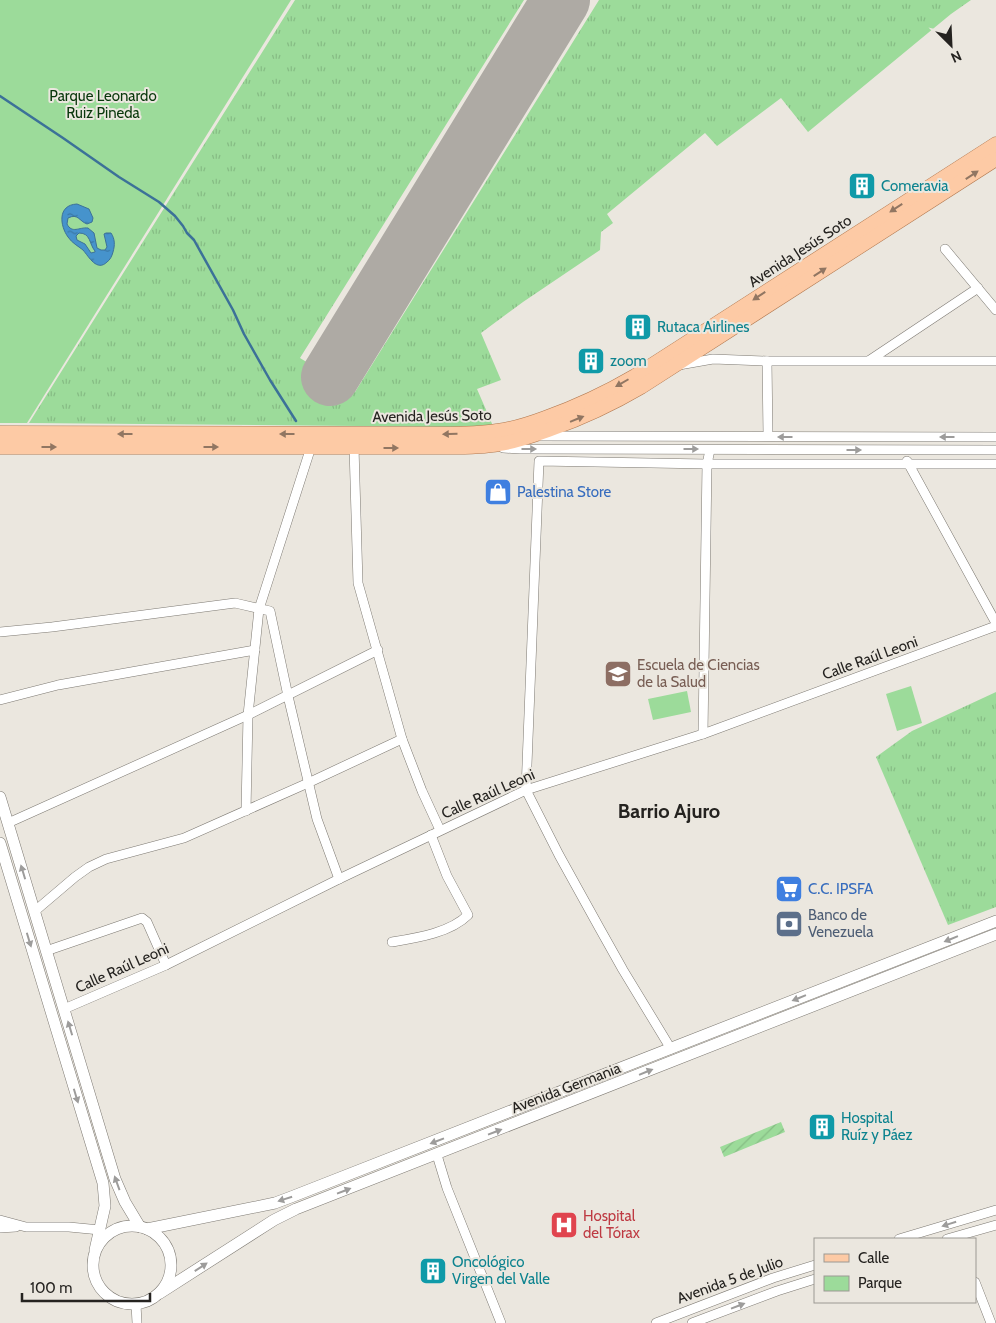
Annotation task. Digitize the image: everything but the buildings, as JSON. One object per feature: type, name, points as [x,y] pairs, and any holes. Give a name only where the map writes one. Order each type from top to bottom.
[{"type":"main road","name":"Avenida Jesús Soto","points":[[0,433],[424,434],[498,431],[513,428],[560,413],[613,389],[996,144]]},
{"type":"main road","name":"Avenida Jesús Soto","points":[[0,446],[424,448],[500,444],[531,436],[606,406],[641,387],[996,159]]},
{"type":"street","points":[[945,248],[996,310]]},
{"type":"street","points":[[869,360],[978,288]]},
{"type":"street","points":[[675,366],[713,360],[996,361]]},
{"type":"street","points":[[767,361],[768,436]]},
{"type":"street","points":[[498,431],[510,435],[531,436],[996,437]]},
{"type":"street","points":[[480,446],[520,449],[996,450]]},
{"type":"street","points":[[246,811],[248,715],[259,609],[311,447]]},
{"type":"street","points":[[354,448],[358,583],[402,738],[422,791],[440,830]]},
{"type":"street","points":[[703,734],[707,464],[710,450]]},
{"type":"street","points":[[903,450],[908,464],[996,625]]},
{"type":"street","points":[[671,1049],[614,954],[559,855],[526,790],[539,461],[707,464],[996,464]]},
{"type":"street","points":[[0,632],[235,603],[270,611],[317,819],[339,879]]},
{"type":"street","name":"Calle Raúl Leoni","points":[[64,1009],[166,965],[339,879],[526,790],[703,734],[996,625]]},
{"type":"street","points":[[0,700],[58,685],[255,650]]},
{"type":"street","points":[[8,823],[248,715],[378,650]]},
{"type":"street","points":[[34,911],[75,877],[89,867],[106,859],[184,838],[308,783],[402,738]]},
{"type":"street","points":[[0,797],[115,1179],[125,1202],[143,1228]]},
{"type":"street","points":[[392,942],[422,937],[443,930],[462,921],[468,915],[447,876],[430,835]]},
{"type":"street","points":[[0,844],[103,1183],[105,1206],[95,1250],[92,1265],[95,1280],[104,1293],[116,1302],[136,1304],[147,1302],[160,1293],[171,1273],[171,1258],[160,1237],[143,1228],[124,1227],[115,1230],[104,1237],[95,1250]]},
{"type":"street","points":[[46,951],[142,918],[147,922],[166,965]]},
{"type":"street","name":"Avenida Germania","points":[[143,1228],[284,1200],[996,921]]},
{"type":"street","name":"Avenida Germania","points":[[160,1293],[296,1209],[996,934]]},
{"type":"street","points":[[436,1154],[447,1188],[501,1323]]},
{"type":"street","points":[[902,1238],[996,1210]]},
{"type":"street","points":[[0,1220],[26,1227]]},
{"type":"street","points":[[960,1238],[996,1224]]},
{"type":"street","points":[[0,1228],[69,1227],[100,1230]]},
{"type":"street","name":"Avenida 5 de Julio","points":[[656,1323],[772,1278],[814,1264]]},
{"type":"street","name":"Avenida 5 de Julio","points":[[692,1323],[707,1320],[777,1291],[814,1279]]},
{"type":"street","points":[[976,1285],[987,1322]]},
{"type":"street","points":[[136,1304],[137,1323]]},
{"type":"green space","name":"Parque Leonardo Ruiz Pineda","points":[[0,0],[291,0],[27,423],[0,423]]},
{"type":"green space","points":[[295,0],[524,0],[300,358],[355,392],[599,0],[971,0],[951,14],[808,132],[781,98],[717,146],[705,133],[607,214],[613,223],[601,232],[600,250],[481,333],[501,380],[477,389],[493,426],[29,423]]},
{"type":"green space","points":[[911,686],[922,723],[897,731],[886,694]]},
{"type":"green space","points":[[687,691],[691,712],[653,720],[648,699]]},
{"type":"green space","points":[[996,692],[996,907],[948,925],[876,757],[912,731]]},
{"type":"green space","points":[[781,1122],[785,1132],[724,1157],[720,1147]]},
{"type":"water","points":[[77,204],[89,209],[93,218],[92,222],[84,223],[74,216],[68,218],[67,224],[71,229],[88,228],[94,233],[97,248],[105,250],[107,247],[104,234],[111,233],[114,240],[113,253],[103,265],[94,262],[71,241],[65,232],[62,222],[63,212],[71,205]],"holes":[[[79,233],[83,233],[88,237],[95,252],[91,253],[85,244],[77,240],[76,236]]]},
{"type":"waterway","points":[[0,96],[159,202],[175,216],[194,240],[233,310],[244,334],[296,421]]},
{"type":"runway","points":[[330,377],[561,0]]},
{"type":"place","name":"Comeravia","points":[[862,186]]},
{"type":"place","name":"Rutaca Airlines","points":[[638,327]]},
{"type":"place","name":"zoom","points":[[591,361]]},
{"type":"place","name":"Palestina Store","points":[[498,492]]},
{"type":"place","name":"Escuela de Ciencias de la Salud","points":[[618,674]]},
{"type":"place","name":"C.C. IPSFA","points":[[789,889]]},
{"type":"place","name":"Banco de Venezuela","points":[[789,924]]},
{"type":"place","name":"Hospital Ruíz y Páez","points":[[822,1127]]},
{"type":"place","name":"Hospital del Tórax","points":[[564,1225]]},
{"type":"place","name":"Oncológico Virgen del Valle","points":[[433,1271]]},
{"type":"district","name":"Barrio Ajuro","points":[[669,811]]}]
